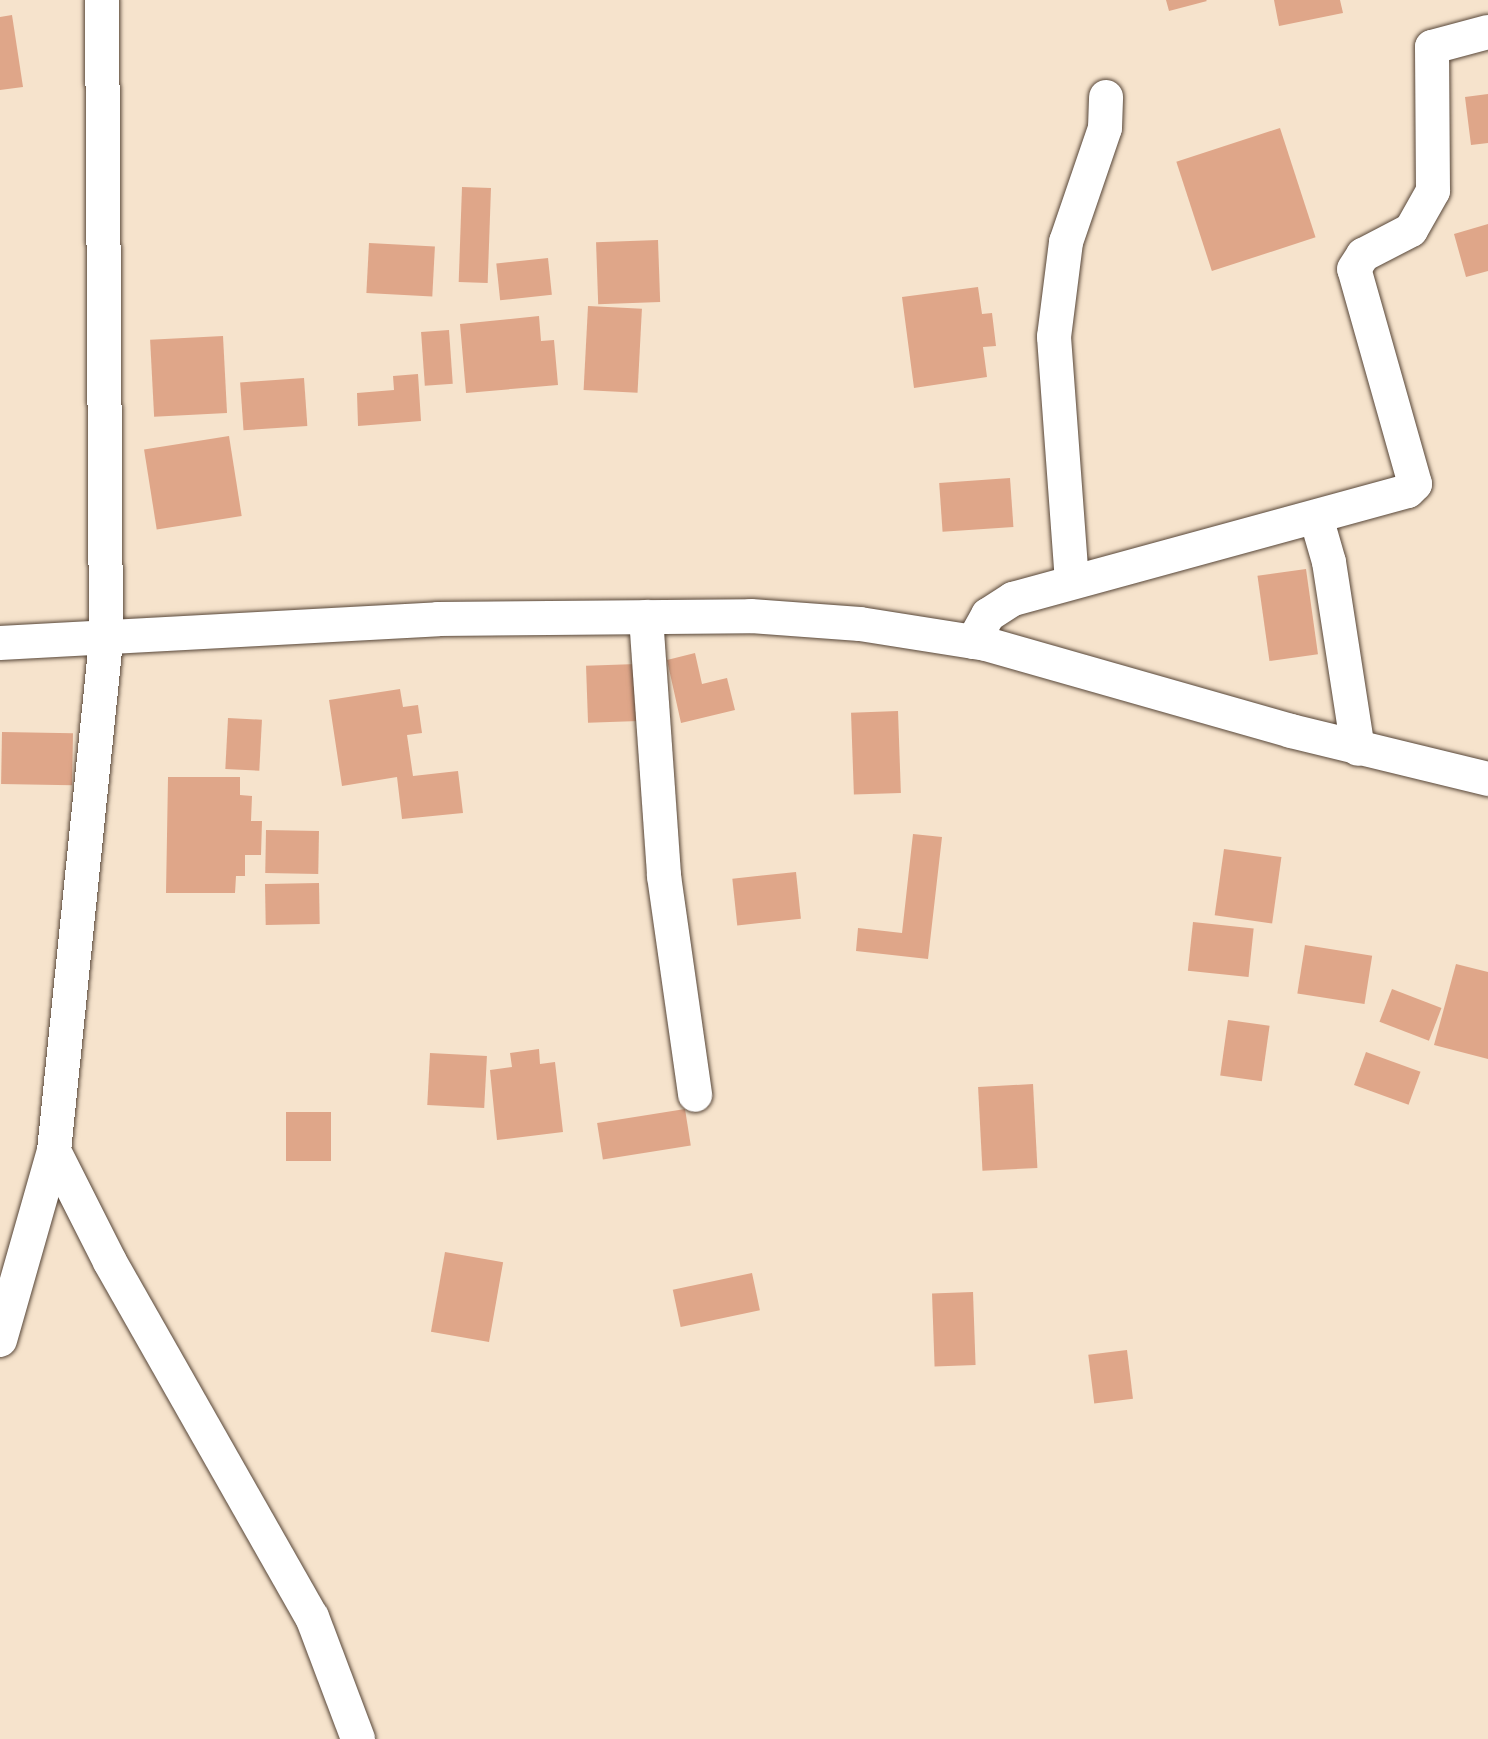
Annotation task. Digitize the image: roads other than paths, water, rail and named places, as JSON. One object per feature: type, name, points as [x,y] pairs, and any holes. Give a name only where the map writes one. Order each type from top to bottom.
[{"type":"street","points":[[0,1340],[54,1151],[106,641],[99,166],[102,0]]},
{"type":"street","points":[[973,642],[988,615],[1013,599],[1316,517],[1415,484],[1354,269],[1363,255],[1411,230],[1433,191],[1432,47],[1488,32]]},
{"type":"street","points":[[1072,582],[1061,486],[1055,324],[1066,242],[1105,128],[1106,97]]},
{"type":"street","points":[[1316,517],[1329,562],[1358,749]]},
{"type":"street","points":[[0,643],[106,641],[438,619],[751,616],[860,624],[973,642],[1358,749],[1488,779]]},
{"type":"street","points":[[646,617],[664,876],[695,1095]]},
{"type":"street","points":[[54,1151],[110,1262],[312,1617],[358,1739]]}]
